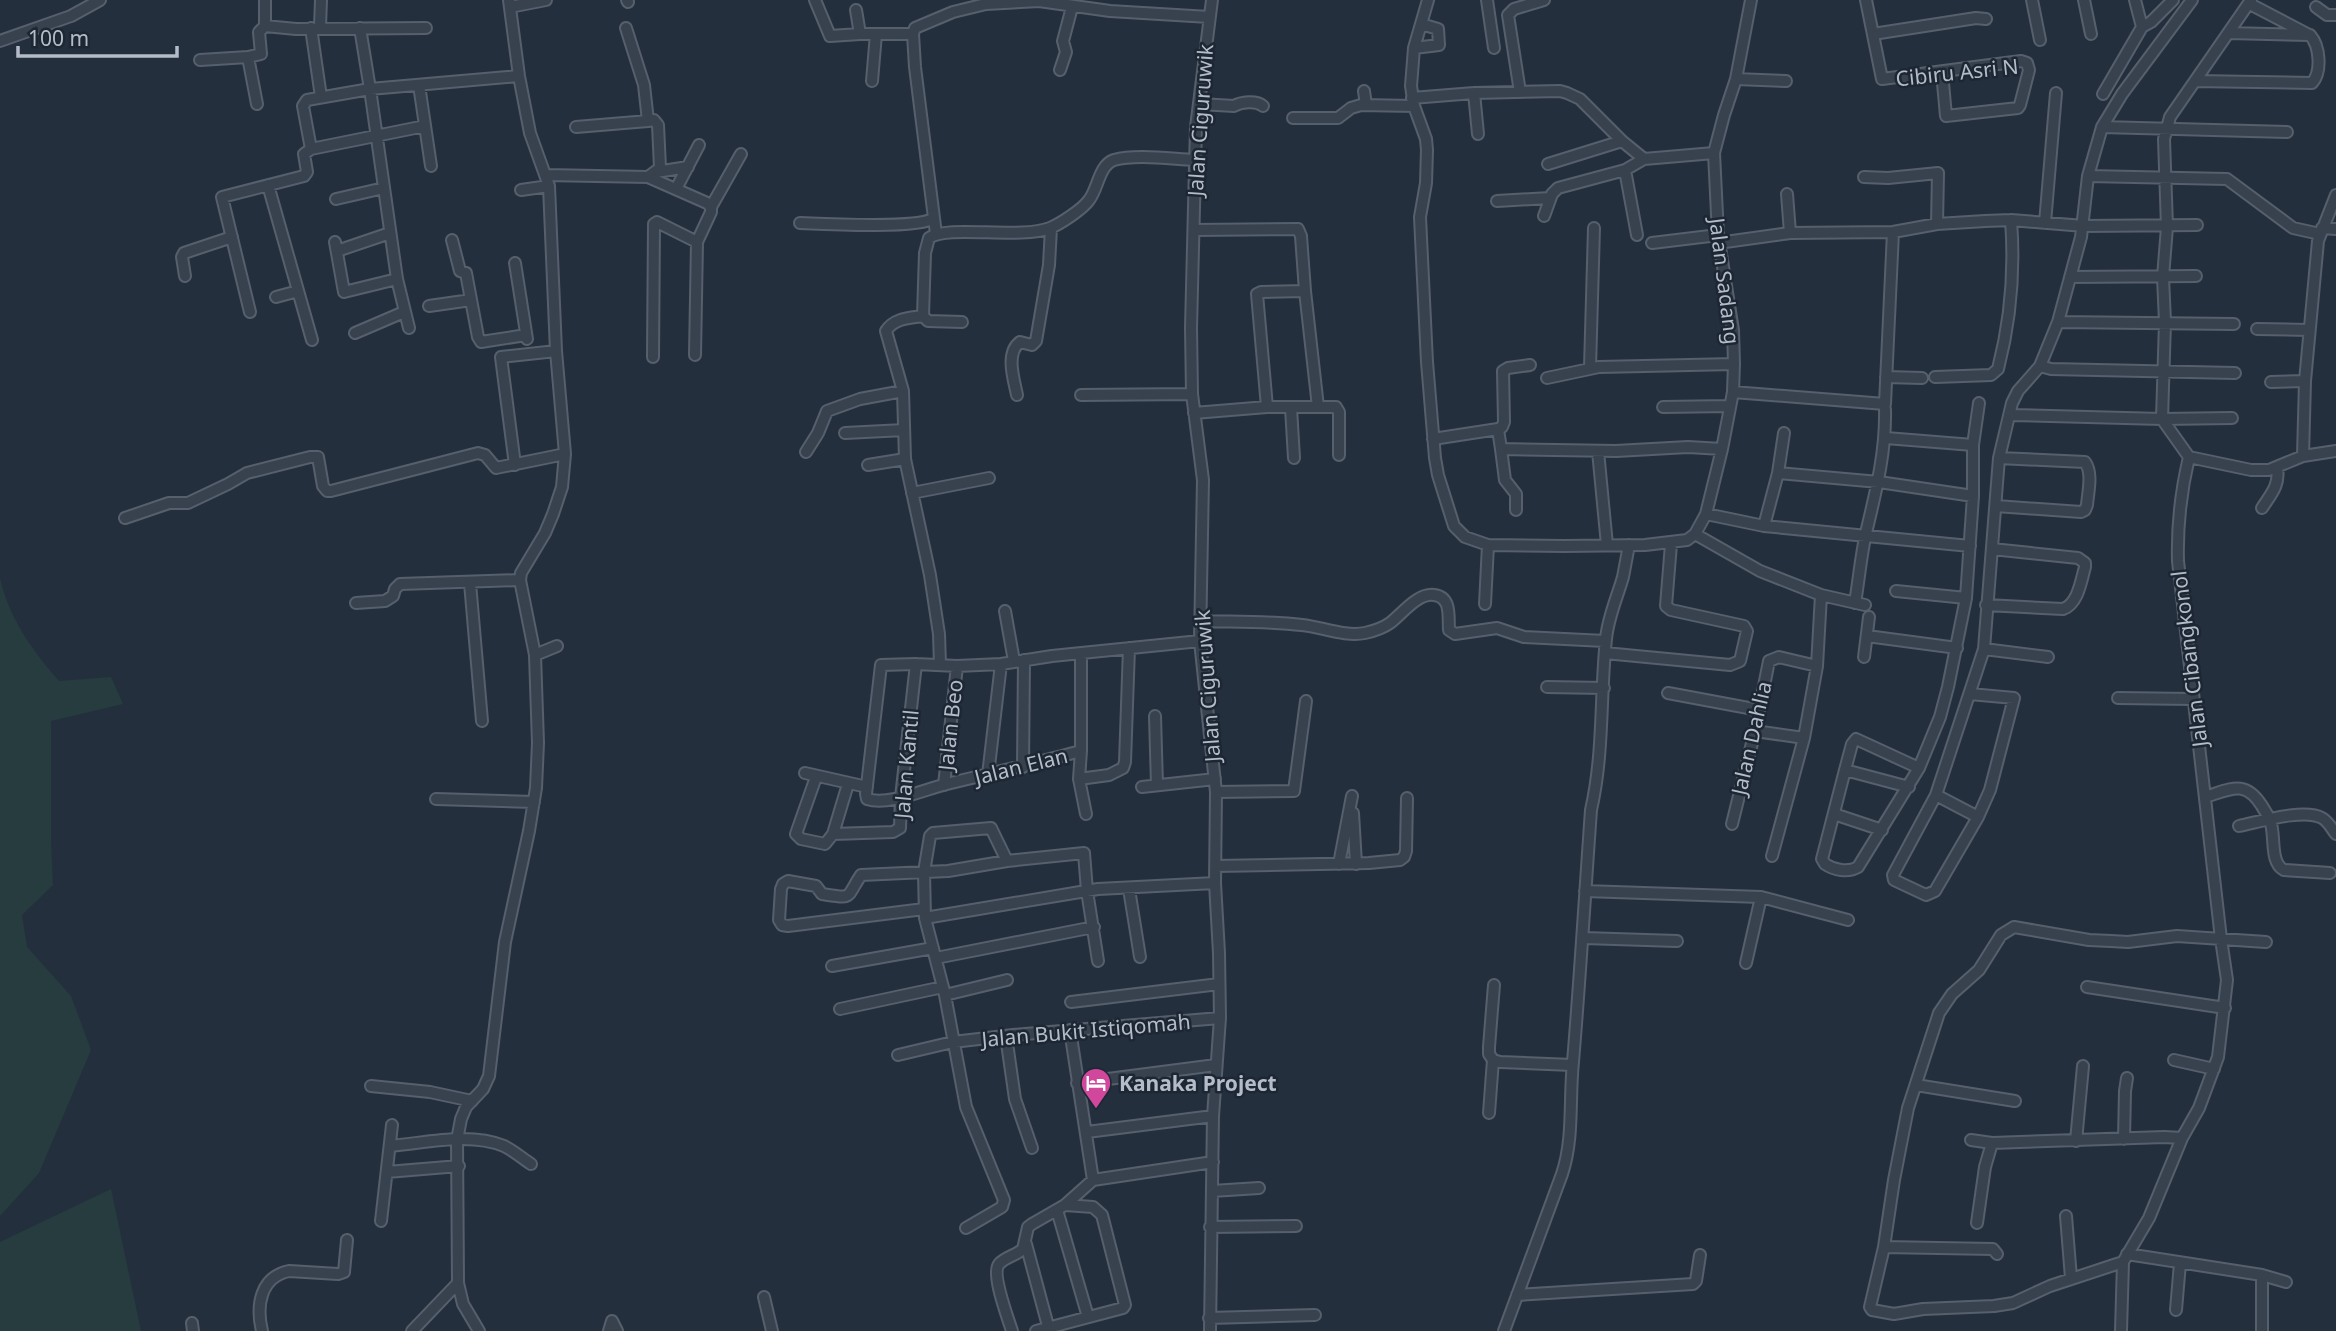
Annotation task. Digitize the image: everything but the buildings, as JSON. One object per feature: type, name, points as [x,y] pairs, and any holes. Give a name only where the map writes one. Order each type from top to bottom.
[{"type":"street","points":[[0,41],[71,16],[100,0]]},
{"type":"street","points":[[200,60],[261,54],[259,32],[265,26],[265,0]]},
{"type":"street","points":[[321,0],[316,28],[321,97]]},
{"type":"street","points":[[479,1331],[463,1304],[458,1283],[457,1140],[461,1119],[489,1076],[505,943],[534,802],[538,743],[535,655],[520,580],[553,514],[562,487],[565,454],[556,351],[547,180],[532,142],[519,76],[510,4],[546,0]]},
{"type":"street","points":[[815,0],[828,35],[832,37],[913,34]]},
{"type":"street","points":[[952,0],[953,12]]},
{"type":"street","points":[[936,234],[915,67],[913,34],[919,26],[953,12],[985,4],[1039,0],[1072,6],[1090,4],[1209,17]]},
{"type":"street","name":"Jalan Ciguruwik","points":[[1210,1331],[1213,1116],[1220,1018],[1215,883],[1216,792],[1200,641],[1203,480],[1192,394],[1191,328],[1194,160],[1212,0]]},
{"type":"street","points":[[1428,0],[1411,73],[1413,102],[1426,139],[1427,150],[1426,183],[1420,217],[1427,362],[1438,475],[1454,526],[1465,537],[1488,545],[1629,545],[1671,544],[1687,540],[1695,534],[1760,571],[1821,595],[1860,604],[1866,535],[1886,438],[1885,409]]},
{"type":"street","points":[[1487,0],[1494,48]]},
{"type":"street","points":[[1520,92],[1508,15],[1514,9],[1544,0]]},
{"type":"street","name":"Jalan Sadang","points":[[1695,534],[1706,514],[1733,392],[1733,330],[1718,239],[1714,153],[1736,79],[1751,0]]},
{"type":"street","name":"Cibiru Asri N","points":[[1866,0],[1882,79],[2021,61],[2029,66],[2018,108],[1953,115],[1945,114],[1942,72]]},
{"type":"street","points":[[2032,0],[2040,40]]},
{"type":"street","points":[[2084,0],[2091,34]]},
{"type":"street","points":[[2135,0],[2142,27]]},
{"type":"street","points":[[2104,94],[2142,27],[2151,22],[2173,0]]},
{"type":"street","points":[[1970,694],[2014,698],[1990,790],[1978,817],[1935,891],[1926,895],[1900,884],[1894,880],[1893,874],[1936,795],[1984,649],[1999,458],[2012,403],[2018,391],[2040,366],[2058,321],[2084,226],[2088,176],[2102,127],[2122,94],[2192,0]]},
{"type":"street","points":[[2195,81],[2312,83],[2316,79],[2319,65],[2314,39],[2251,2],[2195,81],[2170,117],[2164,139],[2168,227],[2163,277],[2165,322],[2162,419],[2189,457],[2251,470],[2277,468],[2303,456],[2336,452]]},
{"type":"street","points":[[1060,70],[1066,52],[1063,41],[1072,6]]},
{"type":"street","points":[[2316,7],[2327,15],[2336,15]]},
{"type":"street","points":[[856,10],[860,34]]},
{"type":"street","points":[[1873,34],[1976,18],[1986,19]]},
{"type":"street","points":[[1415,48],[1439,45],[1438,29],[1421,24]]},
{"type":"street","points":[[265,26],[426,28]]},
{"type":"street","points":[[360,28],[397,279],[409,328]]},
{"type":"street","points":[[626,28],[644,85],[648,121]]},
{"type":"street","points":[[2229,33],[2310,35]]},
{"type":"street","points":[[872,81],[876,34]]},
{"type":"street","points":[[248,57],[257,104]]},
{"type":"street","points":[[311,149],[303,104],[307,100],[370,89],[519,76]]},
{"type":"street","points":[[1736,79],[1786,81]]},
{"type":"street","points":[[419,85],[431,166]]},
{"type":"street","points":[[1364,91],[1366,105]]},
{"type":"street","points":[[1293,118],[1338,117],[1351,108],[1366,105],[1413,102],[1474,93],[1560,91],[1577,97],[1644,159]]},
{"type":"street","points":[[1474,93],[1478,134]]},
{"type":"street","points":[[2045,223],[2056,93]]},
{"type":"street","points":[[1199,104],[1234,106],[1238,103],[1259,103],[1263,106]]},
{"type":"street","points":[[576,127],[654,120],[659,125],[660,164],[652,175]]},
{"type":"street","points":[[250,312],[221,192],[268,185],[306,174],[303,158],[311,149],[425,126]]},
{"type":"street","points":[[2102,127],[2287,132]]},
{"type":"street","points":[[1548,164],[1622,141]]},
{"type":"street","points":[[676,189],[699,145]]},
{"type":"street","points":[[1545,216],[1550,198],[1558,188],[1625,170],[1644,159],[1714,153]]},
{"type":"street","points":[[695,355],[697,242],[711,212],[711,206],[741,154]]},
{"type":"street","points":[[923,316],[925,253],[929,238],[936,234],[1020,234],[1052,228],[1088,202],[1103,169],[1114,160],[1194,160]]},
{"type":"street","points":[[521,190],[547,180],[652,175],[688,167]]},
{"type":"street","points":[[1625,170],[1637,235]]},
{"type":"street","points":[[1864,177],[1888,178],[1938,173],[1937,224]]},
{"type":"street","points":[[652,175],[711,206]]},
{"type":"street","points":[[2088,176],[2227,179],[2293,228],[2321,231],[2336,229]]},
{"type":"street","points":[[268,185],[312,340]]},
{"type":"street","points":[[336,199],[384,188]]},
{"type":"street","points":[[1787,194],[1790,233]]},
{"type":"street","points":[[2303,456],[2308,330],[2321,231],[2336,195]]},
{"type":"street","points":[[1497,201],[1550,198]]},
{"type":"street","points":[[800,223],[879,225],[922,223],[934,218]]},
{"type":"street","points":[[1935,377],[1991,374],[1998,369],[2012,302],[2014,256],[2011,220]]},
{"type":"street","points":[[1652,243],[1790,233],[1893,232],[1937,224],[2011,220],[2084,226],[2197,225]]},
{"type":"street","points":[[653,357],[654,224],[657,222],[697,242]]},
{"type":"street","points":[[1017,395],[1012,371],[1013,351],[1020,342],[1032,345],[1036,341],[1049,265],[1052,228]]},
{"type":"street","points":[[1590,368],[1594,228]]},
{"type":"street","points":[[1194,229],[1298,229],[1301,236],[1318,407]]},
{"type":"street","points":[[1733,392],[1885,404],[1893,232]]},
{"type":"street","points":[[390,233],[336,247],[344,292],[397,279]]},
{"type":"street","points":[[185,275],[182,257],[184,253],[232,237]]},
{"type":"street","points":[[452,240],[457,266],[460,271],[466,273],[481,342],[526,335]]},
{"type":"street","points":[[515,263],[528,352]]},
{"type":"street","points":[[2070,277],[2196,276]]},
{"type":"street","points":[[276,297],[298,291]]},
{"type":"street","points":[[1267,407],[1257,294],[1305,291]]},
{"type":"street","points":[[429,306],[471,300]]},
{"type":"street","points":[[355,333],[404,312]]},
{"type":"street","points":[[923,316],[928,321],[962,322]]},
{"type":"street","points":[[923,316],[902,319],[889,326],[886,331],[903,391],[905,459],[930,575],[939,634],[940,665]]},
{"type":"street","points":[[2058,321],[2234,324]]},
{"type":"street","points":[[2257,329],[2308,330]]},
{"type":"street","points":[[515,465],[501,357],[556,351]]},
{"type":"street","points":[[1433,439],[1502,427],[1503,371],[1530,365]]},
{"type":"street","points":[[1547,378],[1590,368],[1734,365]]},
{"type":"street","points":[[2040,366],[2051,369],[2162,373],[2235,373]]},
{"type":"street","points":[[1886,377],[1922,379]]},
{"type":"street","points":[[2272,382],[2305,381]]},
{"type":"street","points":[[806,452],[827,411],[860,399],[903,391]]},
{"type":"street","points":[[1081,395],[1192,394]]},
{"type":"street","points":[[1919,768],[1856,739],[1852,744],[1822,859],[1827,866],[1845,871],[1854,869],[1909,787],[1919,768],[1940,717],[1966,598],[1973,496],[1973,445],[1979,403]]},
{"type":"street","points":[[1194,412],[1267,407],[1338,408],[1339,455]]},
{"type":"street","points":[[1663,407],[1729,407]]},
{"type":"street","points":[[1291,408],[1294,458]]},
{"type":"street","points":[[2011,415],[2232,418]]},
{"type":"street","points":[[1498,429],[1505,480],[1516,494],[1516,509]]},
{"type":"street","points":[[845,433],[904,430]]},
{"type":"street","points":[[1764,526],[1784,433]]},
{"type":"street","points":[[1886,438],[1973,445]]},
{"type":"street","points":[[1501,449],[1722,449]]},
{"type":"street","points":[[1598,451],[1607,545]]},
{"type":"street","points":[[125,518],[169,503],[188,503],[247,473],[310,457],[318,457],[323,486],[327,491],[331,491],[478,453],[485,455],[496,468],[565,454]]},
{"type":"street","name":"Jalan Cibangkonol","points":[[2121,1331],[2125,1258],[2149,1218],[2182,1138],[2199,1108],[2214,1069],[2225,1008],[2227,979],[2192,699],[2178,550],[2178,528],[2189,457]]},
{"type":"street","points":[[1996,506],[2081,512],[2087,505],[2089,473],[2085,462],[1999,458]]},
{"type":"street","points":[[868,465],[905,459]]},
{"type":"street","points":[[2262,508],[2279,479],[2277,468]]},
{"type":"street","points":[[1777,473],[1879,482],[1973,496]]},
{"type":"street","points":[[912,493],[989,478]]},
{"type":"street","points":[[1706,514],[1764,526],[1970,546]]},
{"type":"street","points":[[1200,621],[1279,624],[1325,628],[1353,635],[1363,634],[1388,624],[1426,595],[1436,595],[1444,599],[1448,606],[1451,633],[1496,628],[1524,637],[1730,665],[1740,661],[1747,631],[1744,626],[1671,610],[1666,606],[1671,544]]},
{"type":"street","points":[[1485,604],[1488,545]]},
{"type":"street","points":[[1504,1331],[1567,1159],[1591,810],[1596,789],[1602,729],[1605,647],[1608,621],[1629,545]]},
{"type":"street","points":[[1986,605],[2063,609],[2069,607],[2074,601],[2085,567],[2085,563],[2078,558],[1992,550]]},
{"type":"street","points":[[356,603],[385,601],[393,596],[400,584],[520,580]]},
{"type":"street","points":[[470,583],[482,721]]},
{"type":"street","points":[[1896,591],[1966,598]]},
{"type":"street","points":[[1772,856],[1804,738],[1817,666],[1821,595]]},
{"type":"street","points":[[1005,611],[1019,660],[1023,767]]},
{"type":"street","points":[[1864,657],[1869,617]]},
{"type":"street","points":[[1867,636],[1957,648]]},
{"type":"street","points":[[867,793],[881,665],[1001,664],[1200,641]]},
{"type":"street","points":[[535,655],[557,646]]},
{"type":"street","points":[[1079,779],[1109,775],[1123,768],[1129,648]]},
{"type":"street","points":[[1984,649],[2048,657]]},
{"type":"street","name":"Jalan Elan","points":[[833,834],[829,843],[825,844],[801,839],[796,834],[811,775],[848,784],[867,793],[872,800],[901,797],[1081,751],[1081,654]]},
{"type":"street","name":"Jalan Dahlia","points":[[1732,824],[1769,661],[1779,657],[1817,666]]},
{"type":"street","name":"Jalan Kantil","points":[[833,834],[896,832],[901,825],[901,797],[916,664]]},
{"type":"street","points":[[988,775],[1001,664]]},
{"type":"street","name":"Jalan Beo","points":[[944,785],[957,666]]},
{"type":"street","points":[[1547,687],[1604,688]]},
{"type":"street","points":[[1668,693],[1759,710]]},
{"type":"street","points":[[2118,698],[2192,699]]},
{"type":"street","points":[[1216,792],[1294,791],[1306,701]]},
{"type":"street","points":[[1155,716],[1157,785]]},
{"type":"street","points":[[1755,731],[1804,738]]},
{"type":"street","points":[[1081,751],[1079,779],[1086,814]]},
{"type":"street","points":[[1845,770],[1909,787]]},
{"type":"street","points":[[1142,787],[1215,779]]},
{"type":"street","points":[[833,834],[848,784]]},
{"type":"street","points":[[2205,797],[2230,790],[2247,789],[2254,793],[2270,820],[2275,859],[2279,868],[2330,873]]},
{"type":"street","points":[[1936,795],[1978,817]]},
{"type":"street","points":[[1339,864],[1352,796],[1356,863]]},
{"type":"street","points":[[1216,866],[1392,862],[1404,857],[1407,797]]},
{"type":"street","points":[[436,799],[534,802]]},
{"type":"street","points":[[1834,814],[1882,830]]},
{"type":"street","points":[[2239,826],[2290,816],[2318,816],[2328,822],[2336,834]]},
{"type":"street","points":[[967,1228],[1002,1207],[1004,1200],[966,1107],[944,991],[925,913],[924,872],[928,838],[933,833],[991,828],[1007,861]]},
{"type":"street","points":[[1098,961],[1087,891],[1086,857],[1083,853],[1007,861],[948,871],[860,875],[850,895],[845,898],[822,894],[816,886],[786,882],[782,889],[779,920],[782,925],[788,926],[925,913],[1087,891],[1215,883]]},
{"type":"street","points":[[1129,889],[1140,957]]},
{"type":"street","points":[[1586,891],[1761,897],[1848,920]]},
{"type":"street","points":[[1746,963],[1761,897]]},
{"type":"street","points":[[832,966],[935,953],[1094,927]]},
{"type":"street","points":[[2266,942],[2177,936],[2128,942],[2089,940],[2014,927],[2001,936],[1979,970],[1945,1003],[1940,1013],[1916,1085],[1900,1146],[1884,1247],[1870,1307],[1885,1313],[2013,1303],[2125,1258],[2262,1275],[2286,1282]]},
{"type":"street","points":[[1584,938],[1678,941]]},
{"type":"street","points":[[840,1009],[1007,980]]},
{"type":"street","points":[[1072,1002],[1219,984]]},
{"type":"street","points":[[1489,1113],[1493,1060],[1489,1047],[1494,985]]},
{"type":"street","points":[[2087,986],[2225,1008]]},
{"type":"street","name":"Jalan Bukit Istiqomah","points":[[898,1055],[953,1042],[1220,1018]]},
{"type":"street","points":[[1070,1030],[1093,1180]]},
{"type":"street","points":[[1006,1036],[1015,1099],[1032,1148]]},
{"type":"street","points":[[1493,1060],[1572,1065]]},
{"type":"street","points":[[2174,1060],[2214,1069]]},
{"type":"street","points":[[1077,1083],[1216,1065]]},
{"type":"street","points":[[2076,1141],[2083,1066]]},
{"type":"street","points":[[2124,1139],[2127,1078]]},
{"type":"street","points":[[1916,1085],[2015,1101]]},
{"type":"street","points":[[371,1086],[430,1092],[472,1101]]},
{"type":"street","points":[[1087,1132],[1213,1116]]},
{"type":"street","points":[[381,1221],[392,1125]]},
{"type":"street","points":[[1970,1140],[1992,1143],[2182,1138]]},
{"type":"street","points":[[390,1146],[457,1140],[488,1142],[502,1145],[531,1164]]},
{"type":"street","points":[[1977,1223],[1985,1167],[1992,1143]]},
{"type":"street","points":[[1048,1326],[1026,1244],[1028,1227],[1061,1208],[1093,1180],[1213,1162]]},
{"type":"street","points":[[387,1172],[459,1166]]},
{"type":"street","points":[[1212,1191],[1259,1188]]},
{"type":"street","points":[[1036,1331],[1123,1308],[1125,1301],[1102,1215],[1093,1207],[1061,1208]]},
{"type":"street","points":[[1061,1208],[1088,1317]]},
{"type":"street","points":[[2066,1216],[2071,1278]]},
{"type":"street","points":[[1210,1227],[1296,1226]]},
{"type":"street","points":[[262,1331],[260,1298],[270,1280],[289,1271],[342,1273],[346,1267],[347,1240]]},
{"type":"street","points":[[1012,1331],[996,1273],[999,1264],[1020,1252],[1026,1244]]},
{"type":"street","points":[[1884,1247],[1993,1249],[1997,1254]]},
{"type":"street","points":[[1517,1295],[1693,1284],[1696,1281],[1700,1255]]},
{"type":"street","points":[[2176,1310],[2180,1263]]},
{"type":"street","points":[[2262,1275],[2262,1331]]},
{"type":"street","points":[[412,1331],[458,1283]]},
{"type":"street","points":[[764,1297],[772,1331]]},
{"type":"street","points":[[1209,1318],[1315,1315]]},
{"type":"street","points":[[609,1331],[612,1321],[617,1331]]},
{"type":"green space","points":[[0,578],[9,607],[23,633],[59,681],[111,677],[123,704],[51,721],[53,885],[22,915],[27,947],[71,996],[91,1050],[39,1173],[0,1216]]},
{"type":"green space","points":[[111,1189],[141,1331],[0,1331],[0,1242]]},
{"type":"place","name":"Kanaka Project","points":[[1096,1110]]}]
